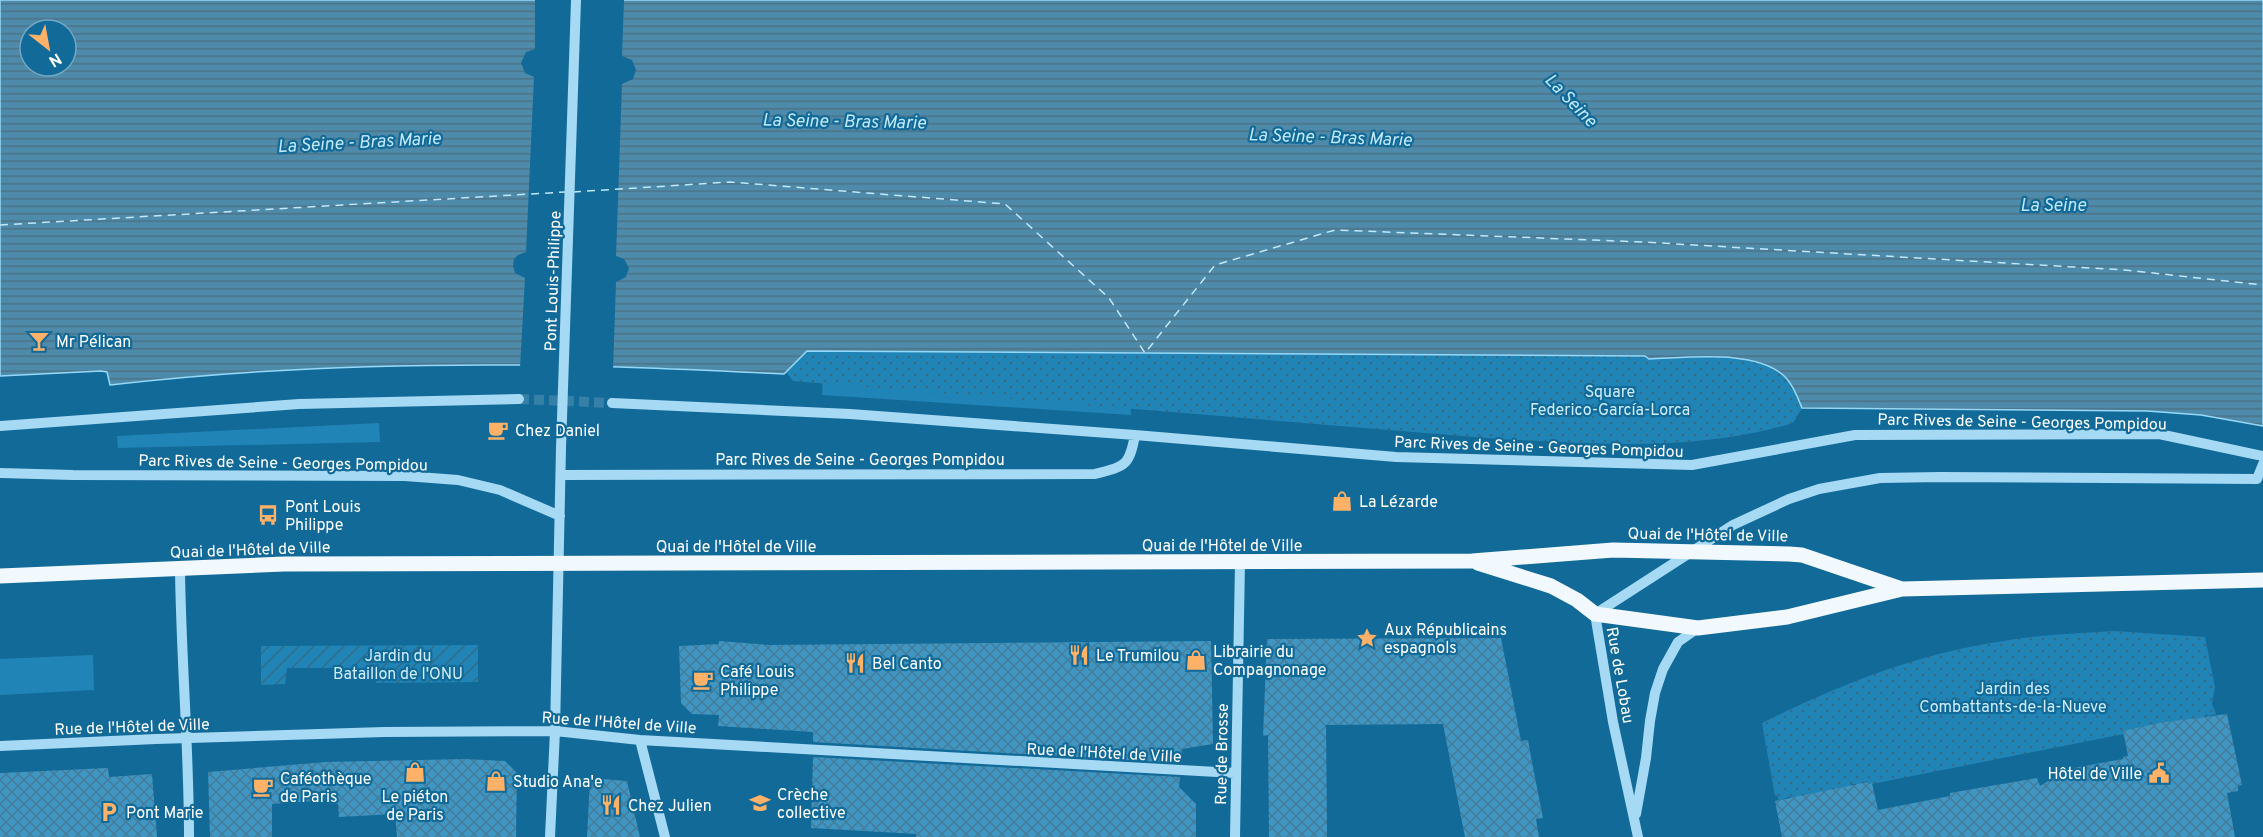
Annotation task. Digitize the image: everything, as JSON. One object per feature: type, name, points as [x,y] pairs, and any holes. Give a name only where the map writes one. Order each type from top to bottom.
[{"type":"main road","name":"Quai de l'Hôtel de Ville","points":[[0,576],[284,564],[1472,561],[1613,550],[1802,555],[1902,589]]},
{"type":"main road","name":"Quai de l'Hôtel de Ville","points":[[1472,561],[1551,585],[1595,614],[1698,628],[1787,617],[1902,589],[2263,580]]},
{"type":"street","name":"Pont Louis-Philippe","points":[[550,837],[576,0]]},
{"type":"street","points":[[0,426],[299,404],[519,399]]},
{"type":"street","name":"Parc Rives de Seine - Georges Pompidou","points":[[612,403],[788,410],[1135,435],[1396,457],[1692,465],[1855,435],[2159,434],[2263,456]]},
{"type":"street","name":"Parc Rives de Seine - Georges Pompidou","points":[[561,475],[1095,474],[1120,467],[1131,457],[1135,435]]},
{"type":"street","points":[[1693,551],[1733,525],[1790,498],[1819,489],[1880,478],[2257,479],[2263,464]]},
{"type":"street","name":"Parc Rives de Seine - Georges Pompidou","points":[[0,473],[405,476],[458,480],[500,490],[560,516]]},
{"type":"street","name":"Rue de Lobau","points":[[1638,837],[1613,722],[1595,614],[1693,551]]},
{"type":"street","name":"Rue de Brosse","points":[[1234,837],[1240,563]]},
{"type":"street","points":[[180,569],[189,837]]},
{"type":"street","name":"Rue de Lobau","points":[[1634,820],[1646,758],[1650,721],[1660,677],[1678,642],[1698,628]]},
{"type":"street","name":"Rue de l'Hôtel de Ville","points":[[0,746],[384,732],[555,731],[640,740],[1235,773]]},
{"type":"street","points":[[640,740],[665,837]]},
{"type":"green space","name":"Square Federico-García-Lorca","points":[[806,351],[1645,356],[1650,359],[1722,357],[1759,362],[1774,369],[1787,378],[1802,408],[1793,423],[1757,432],[1684,442],[1610,444],[1499,439],[793,381],[786,372]]},
{"type":"green space","points":[[823,372],[1129,376],[1131,415],[822,395]]},
{"type":"green space","points":[[379,423],[380,442],[118,448],[117,436]]},
{"type":"green space","name":"Jardin des Combattants-de-la-Nueve","points":[[2114,631],[2205,637],[2215,687],[2212,704],[2216,714],[2208,716],[2207,714],[2204,717],[2143,729],[2142,727],[2124,734],[1872,784],[1867,781],[1856,786],[1856,784],[1851,784],[1851,787],[1792,800],[1790,796],[1779,801],[1777,795],[1775,796],[1762,723],[1820,696],[1910,662],[1972,646],[2018,639]]},
{"type":"green space","name":"Jardin du Bataillon de l'ONU","points":[[478,645],[478,682],[376,683],[378,668],[287,668],[285,684],[261,685],[261,646]]},
{"type":"green space","points":[[93,655],[94,690],[0,695],[0,659]]},
{"type":"water","name":"La Seine","points":[[0,0],[2263,0],[2263,426],[2201,415],[2147,411],[1802,408],[1787,379],[1775,369],[1759,363],[1722,357],[1649,359],[1645,356],[807,351],[784,374],[553,365],[469,365],[264,371],[110,385],[107,372],[0,376]]},
{"type":"pier","points":[[535,0],[624,0],[622,56],[632,60],[636,70],[633,79],[622,84],[616,256],[624,259],[629,268],[626,277],[616,282],[613,370],[520,368],[525,278],[515,273],[513,266],[514,259],[526,252],[534,77],[525,73],[521,63],[526,52],[535,49]]},
{"type":"building","points":[[1501,638],[1521,741],[1528,740],[1543,818],[1536,819],[1539,837],[1465,837],[1443,724],[1326,725],[1327,837],[1269,837],[1268,735],[1263,736],[1267,639]]},
{"type":"building","points":[[719,641],[769,645],[1211,641],[1213,744],[1182,749],[1181,763],[813,742],[813,732],[718,726],[719,715],[692,714],[681,703],[679,646],[719,644]]},
{"type":"building","name":"Hôtel de Ville","points":[[2227,714],[2242,785],[2238,786],[2238,791],[2227,793],[2235,837],[1782,837],[1775,801],[1868,782],[1872,783],[1878,810],[1950,796],[1950,793],[2037,778],[2040,786],[2068,769],[2123,759],[2128,756],[2123,731],[2159,723]]},
{"type":"building","points":[[813,757],[1180,777],[1179,787],[1196,804],[1196,837],[916,837],[916,834],[811,828]]},
{"type":"building","points":[[465,759],[505,761],[517,773],[516,837],[397,837],[395,814],[339,817],[338,804],[331,804],[331,800],[272,804],[272,837],[210,837],[208,772],[326,762]]},
{"type":"building","points":[[108,768],[109,777],[152,774],[157,837],[0,837],[0,773]]},
{"type":"building","points":[[590,778],[627,781],[640,837],[587,837]]},
{"type":"ferry route","points":[[573,192],[730,182],[1005,204],[1109,298],[1145,353],[1215,265],[1335,230],[1643,242],[2125,270],[2263,285]]},
{"type":"ferry route","points":[[0,225],[565,192]]},
{"type":"tunnel","points":[[519,399],[612,403]]},
{"type":"place","name":"Mr Pélican","points":[[39,341]]},
{"type":"place","name":"Chez Daniel","points":[[498,430]]},
{"type":"place","name":"La Lézarde","points":[[1342,501]]},
{"type":"place","name":"Pont Louis Philippe","points":[[268,515]]},
{"type":"place","name":"Aux Républicains espagnols","points":[[1367,638]]},
{"type":"place","name":"Le Trumilou","points":[[1079,655]]},
{"type":"place","name":"Librairie du Compagnonage","points":[[1196,660]]},
{"type":"place","name":"Bel Canto","points":[[855,663]]},
{"type":"place","name":"Café Louis Philippe","points":[[703,680]]},
{"type":"place","name":"Le piéton de Paris","points":[[415,772]]},
{"type":"place","name":"Hôtel de Ville","points":[[2159,773]]},
{"type":"place","name":"Studio Ana'e","points":[[496,781]]},
{"type":"place","name":"Caféothèque de Paris","points":[[263,787]]},
{"type":"place","name":"Crèche collective","points":[[760,803]]},
{"type":"place","name":"Chez Julien","points":[[611,805]]},
{"type":"place","name":"Pont Marie","points":[[109,812]]},
{"type":"water label","name":"La Seine - Bras Marie","points":[[844,121]]},
{"type":"water label","name":"La Seine - Bras Marie","points":[[1330,137]]},
{"type":"water label","name":"La Seine - Bras Marie","points":[[359,142]]}]
